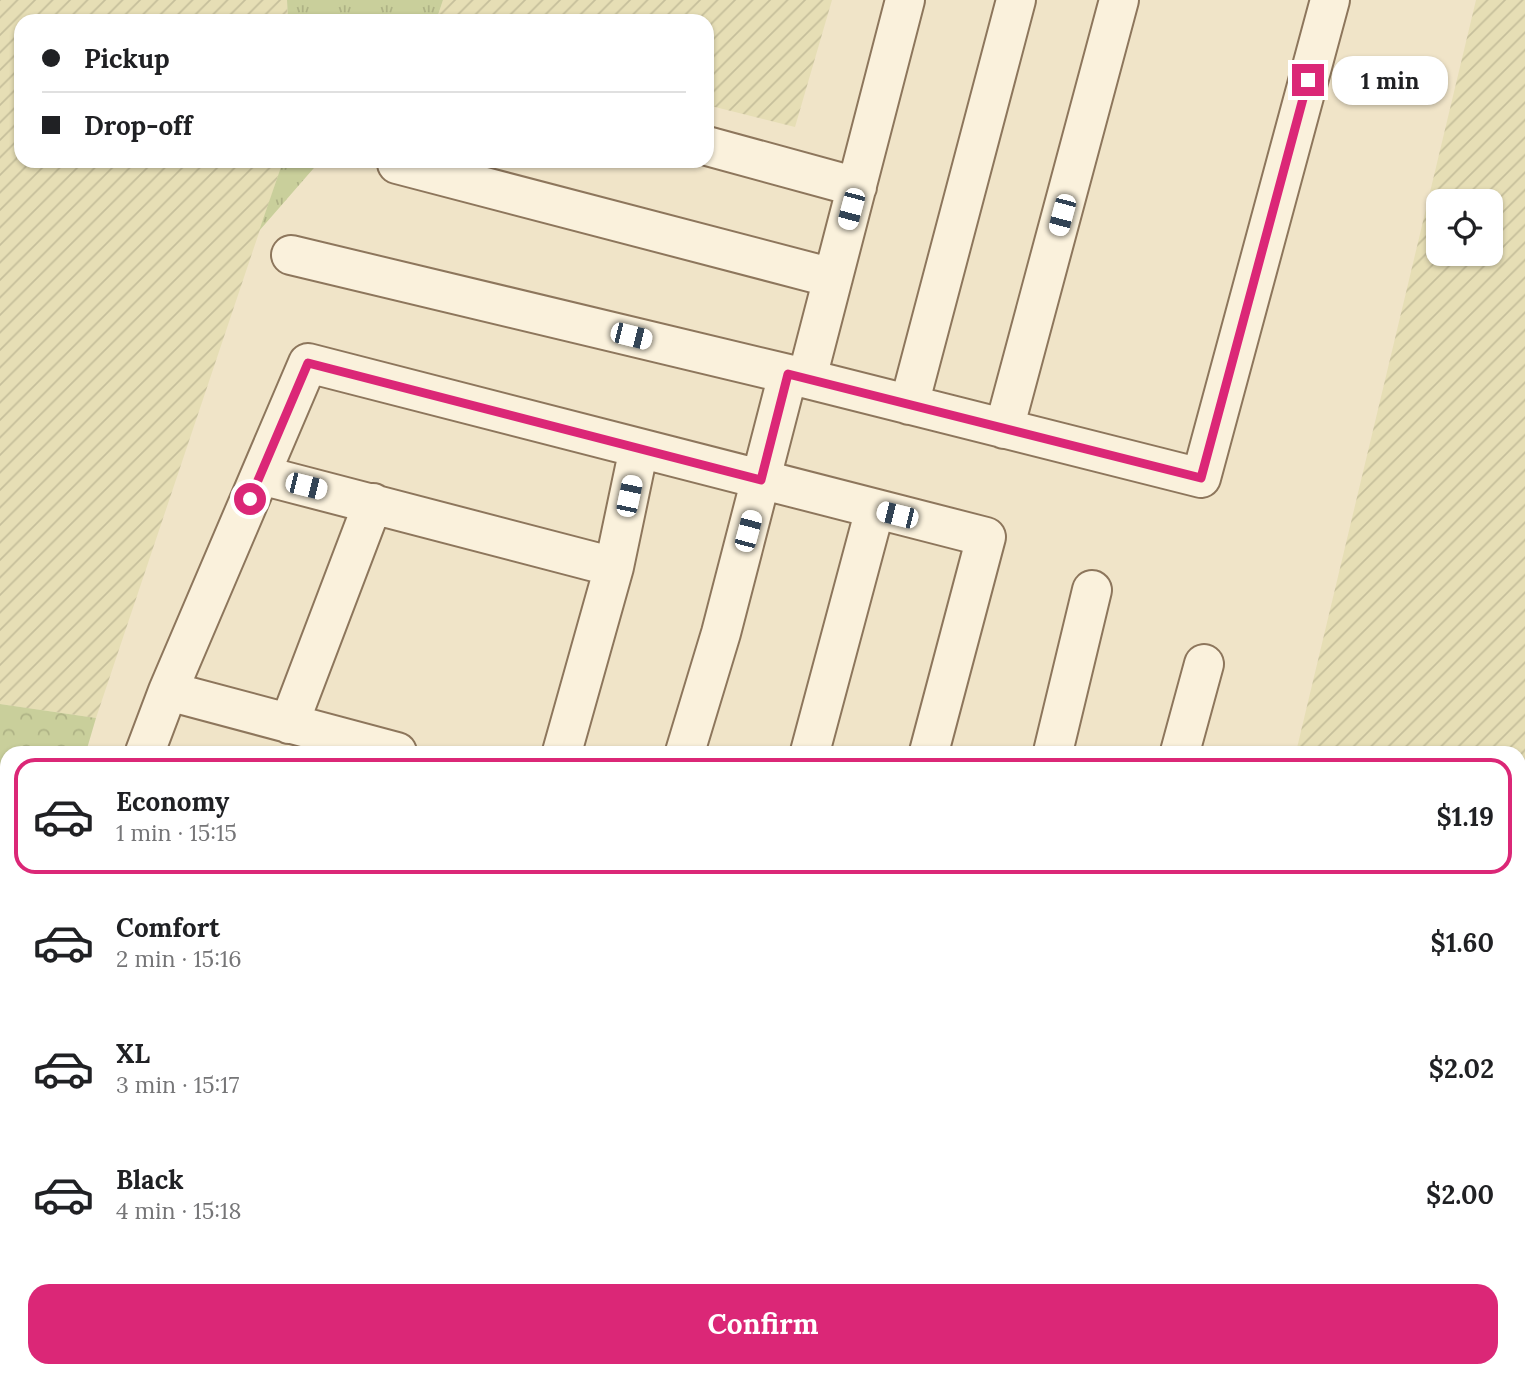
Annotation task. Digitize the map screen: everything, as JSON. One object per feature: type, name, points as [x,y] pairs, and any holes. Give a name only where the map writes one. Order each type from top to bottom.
[{"type":"street","points":[[687,746],[721,633],[761,480],[833,278],[905,0]]},
{"type":"street","points":[[909,405],[1016,0]]},
{"type":"street","points":[[1004,429],[1119,0]]},
{"type":"street","points":[[291,255],[797,376],[1201,478],[1330,0]]},
{"type":"street","points":[[714,148],[857,187]]},
{"type":"street","points":[[412,168],[833,278]]},
{"type":"street","points":[[147,746],[168,691],[308,363],[986,537],[931,746]]},
{"type":"street","points":[[564,746],[614,567],[639,448]]},
{"type":"street","points":[[261,475],[614,567]]},
{"type":"street","points":[[289,724],[373,503]]},
{"type":"street","points":[[812,746],[875,509]]},
{"type":"street","points":[[1054,746],[1091,590]]},
{"type":"street","points":[[1182,746],[1204,664]]},
{"type":"street","points":[[168,691],[374,746]]},
{"type":"shaded area","points":[[0,0],[287,0],[288,14],[14,14],[14,168],[281,168],[96,718],[0,704]]},
{"type":"shaded area","points":[[443,0],[832,0],[795,127],[714,107],[714,14],[438,14]]},
{"type":"shaded area","points":[[1476,0],[1525,0],[1525,746],[1297,746],[1426,209],[1426,266],[1503,266],[1503,189],[1431,189]]},
{"type":"green space","points":[[287,0],[443,0],[438,14],[288,14]]},
{"type":"green space","points":[[281,168],[314,168],[259,231]]},
{"type":"green space","points":[[0,704],[96,718],[88,746],[0,746]]},
{"type":"route","points":[[250,499],[308,363],[761,480],[788,374],[1201,478],[1308,80]]}]
